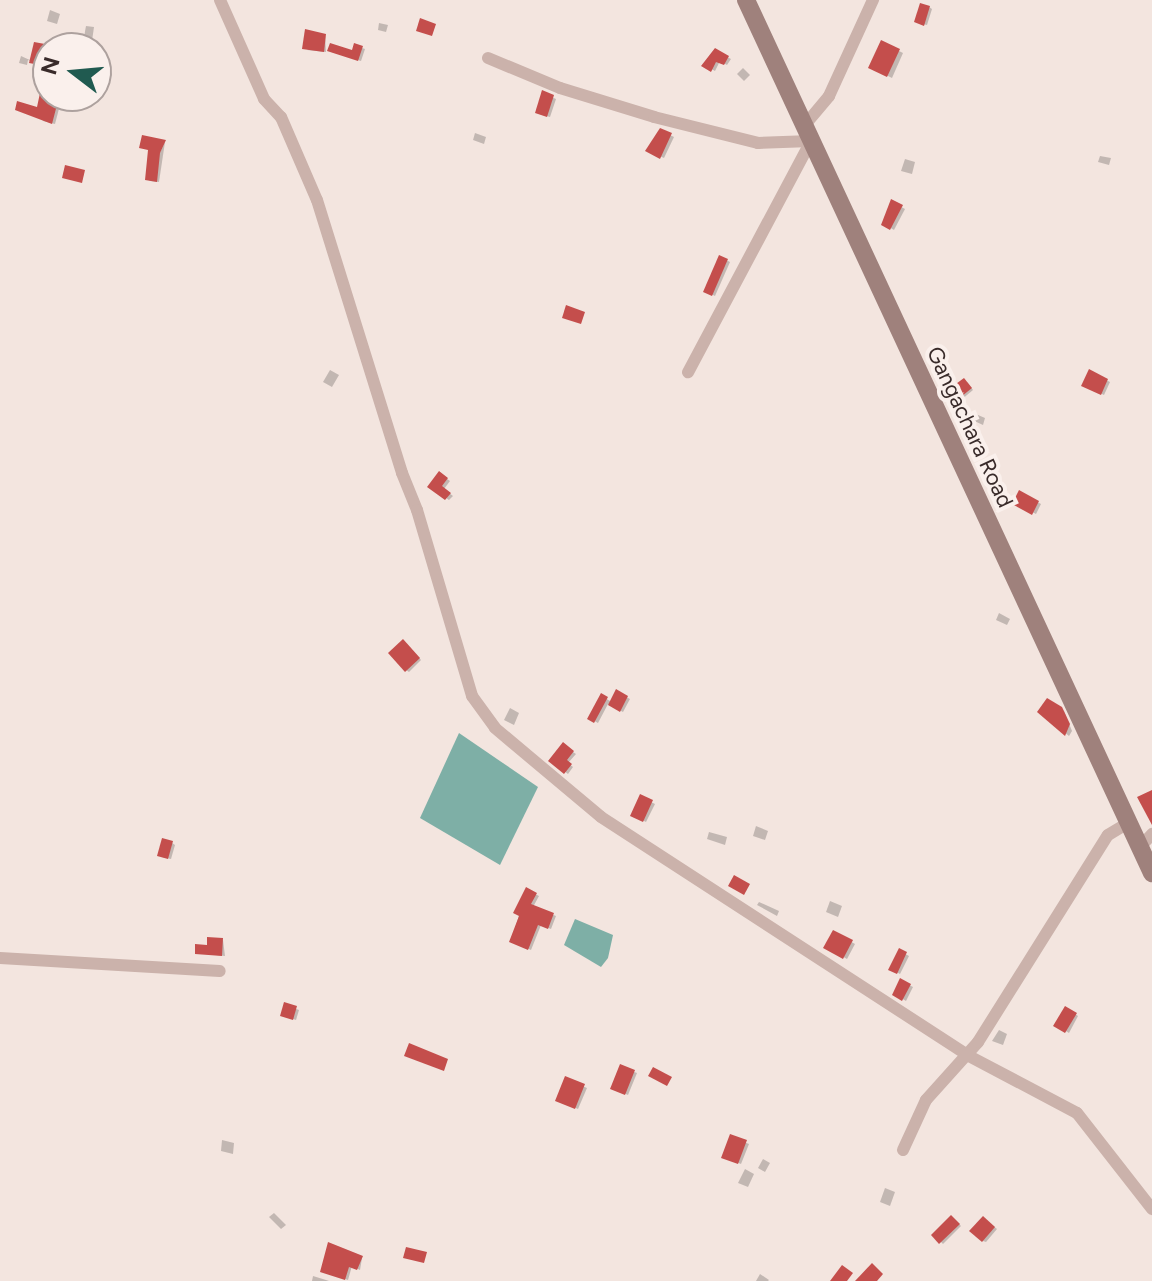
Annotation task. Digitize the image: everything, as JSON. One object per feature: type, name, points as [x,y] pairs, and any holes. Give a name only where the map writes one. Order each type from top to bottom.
[{"type":"main road","name":"Gangachara Road","points":[[746,0],[1128,823],[1146,840],[1152,873]]},
{"type":"street","points":[[220,0],[264,99],[281,117],[317,200],[402,473],[417,510],[472,696],[495,728],[601,817],[967,1055],[1077,1113],[1152,1209]]},
{"type":"street","points":[[688,372],[829,96],[873,0]]},
{"type":"street","points":[[488,58],[560,88],[654,117],[758,143],[808,134]]},
{"type":"street","points":[[903,1150],[926,1100],[967,1055],[1108,835],[1128,823]]},
{"type":"street","points":[[0,958],[220,971]]},
{"type":"water","points":[[459,733],[538,787],[500,865],[420,818]]},
{"type":"water","points":[[575,919],[613,935],[608,958],[601,967],[564,945]]},
{"type":"building","points":[[920,3],[930,6],[924,26],[914,22]]},
{"type":"building","points":[[420,18],[436,24],[432,36],[416,31]]},
{"type":"building","points":[[305,29],[326,34],[324,52],[302,49]]},
{"type":"building","points":[[881,40],[900,49],[887,77],[868,68]]},
{"type":"building","points":[[330,43],[352,50],[354,43],[363,46],[358,61],[327,51]]},
{"type":"building","points":[[715,48],[729,56],[724,65],[716,62],[711,72],[701,66]]},
{"type":"building","points":[[542,90],[554,95],[547,117],[535,113]]},
{"type":"building","points":[[17,101],[32,106],[32,112],[55,112],[52,124],[15,110]]},
{"type":"building","points":[[660,128],[672,133],[660,159],[645,151]]},
{"type":"building","points":[[142,135],[166,140],[160,153],[157,182],[145,180],[148,150],[139,148]]},
{"type":"building","points":[[65,165],[85,170],[82,183],[62,178]]},
{"type":"building","points":[[891,199],[903,205],[890,230],[881,225]]},
{"type":"building","points":[[719,255],[728,259],[712,296],[703,292]]},
{"type":"building","points":[[566,305],[585,312],[581,324],[562,318]]},
{"type":"building","points":[[1089,369],[1108,379],[1101,395],[1081,386]]},
{"type":"building","points":[[964,378],[972,388],[957,400],[949,389]]},
{"type":"building","points":[[439,471],[448,478],[442,486],[451,493],[445,500],[427,487]]},
{"type":"building","points":[[1019,490],[1039,501],[1032,515],[1012,504]]},
{"type":"building","points":[[403,639],[420,658],[405,672],[388,653]]},
{"type":"building","points":[[616,689],[628,696],[620,712],[608,705]]},
{"type":"building","points":[[601,693],[608,697],[594,723],[587,719]]},
{"type":"building","points":[[1047,698],[1062,707],[1070,724],[1065,736],[1037,712]]},
{"type":"building","points":[[563,742],[574,751],[567,760],[572,764],[564,774],[548,761]]},
{"type":"building","points":[[1152,790],[1152,825],[1137,797]]},
{"type":"building","points":[[640,794],[653,800],[643,822],[630,816]]},
{"type":"building","points":[[162,838],[173,841],[168,859],[157,856]]},
{"type":"building","points":[[734,875],[750,884],[744,895],[728,886]]},
{"type":"building","points":[[526,887],[537,893],[531,904],[554,913],[548,929],[538,925],[528,950],[509,942],[519,916],[513,913]]},
{"type":"building","points":[[833,930],[853,940],[843,959],[823,948]]},
{"type":"building","points":[[207,937],[223,938],[222,956],[195,954],[195,944],[207,945]]},
{"type":"building","points":[[899,948],[907,952],[897,974],[888,970]]},
{"type":"building","points":[[900,978],[911,984],[902,1001],[892,995]]},
{"type":"building","points":[[284,1002],[297,1006],[293,1020],[280,1016]]},
{"type":"building","points":[[1065,1006],[1077,1013],[1065,1033],[1053,1026]]},
{"type":"building","points":[[409,1043],[448,1059],[444,1071],[404,1056]]},
{"type":"building","points":[[620,1064],[635,1070],[625,1095],[610,1089]]},
{"type":"building","points":[[653,1067],[672,1077],[667,1086],[648,1076]]},
{"type":"building","points":[[565,1076],[585,1084],[575,1109],[555,1101]]},
{"type":"building","points":[[730,1134],[747,1140],[738,1164],[721,1158]]},
{"type":"building","points":[[951,1215],[960,1224],[939,1244],[931,1235]]},
{"type":"building","points":[[983,1216],[995,1227],[982,1242],[969,1231]]},
{"type":"building","points":[[328,1242],[363,1256],[357,1270],[349,1267],[345,1280],[320,1272]]},
{"type":"building","points":[[406,1247],[427,1252],[424,1263],[403,1258]]},
{"type":"building","points":[[872,1263],[883,1274],[877,1281],[855,1281]]},
{"type":"building","points":[[842,1265],[853,1273],[847,1281],[830,1281]]}]
